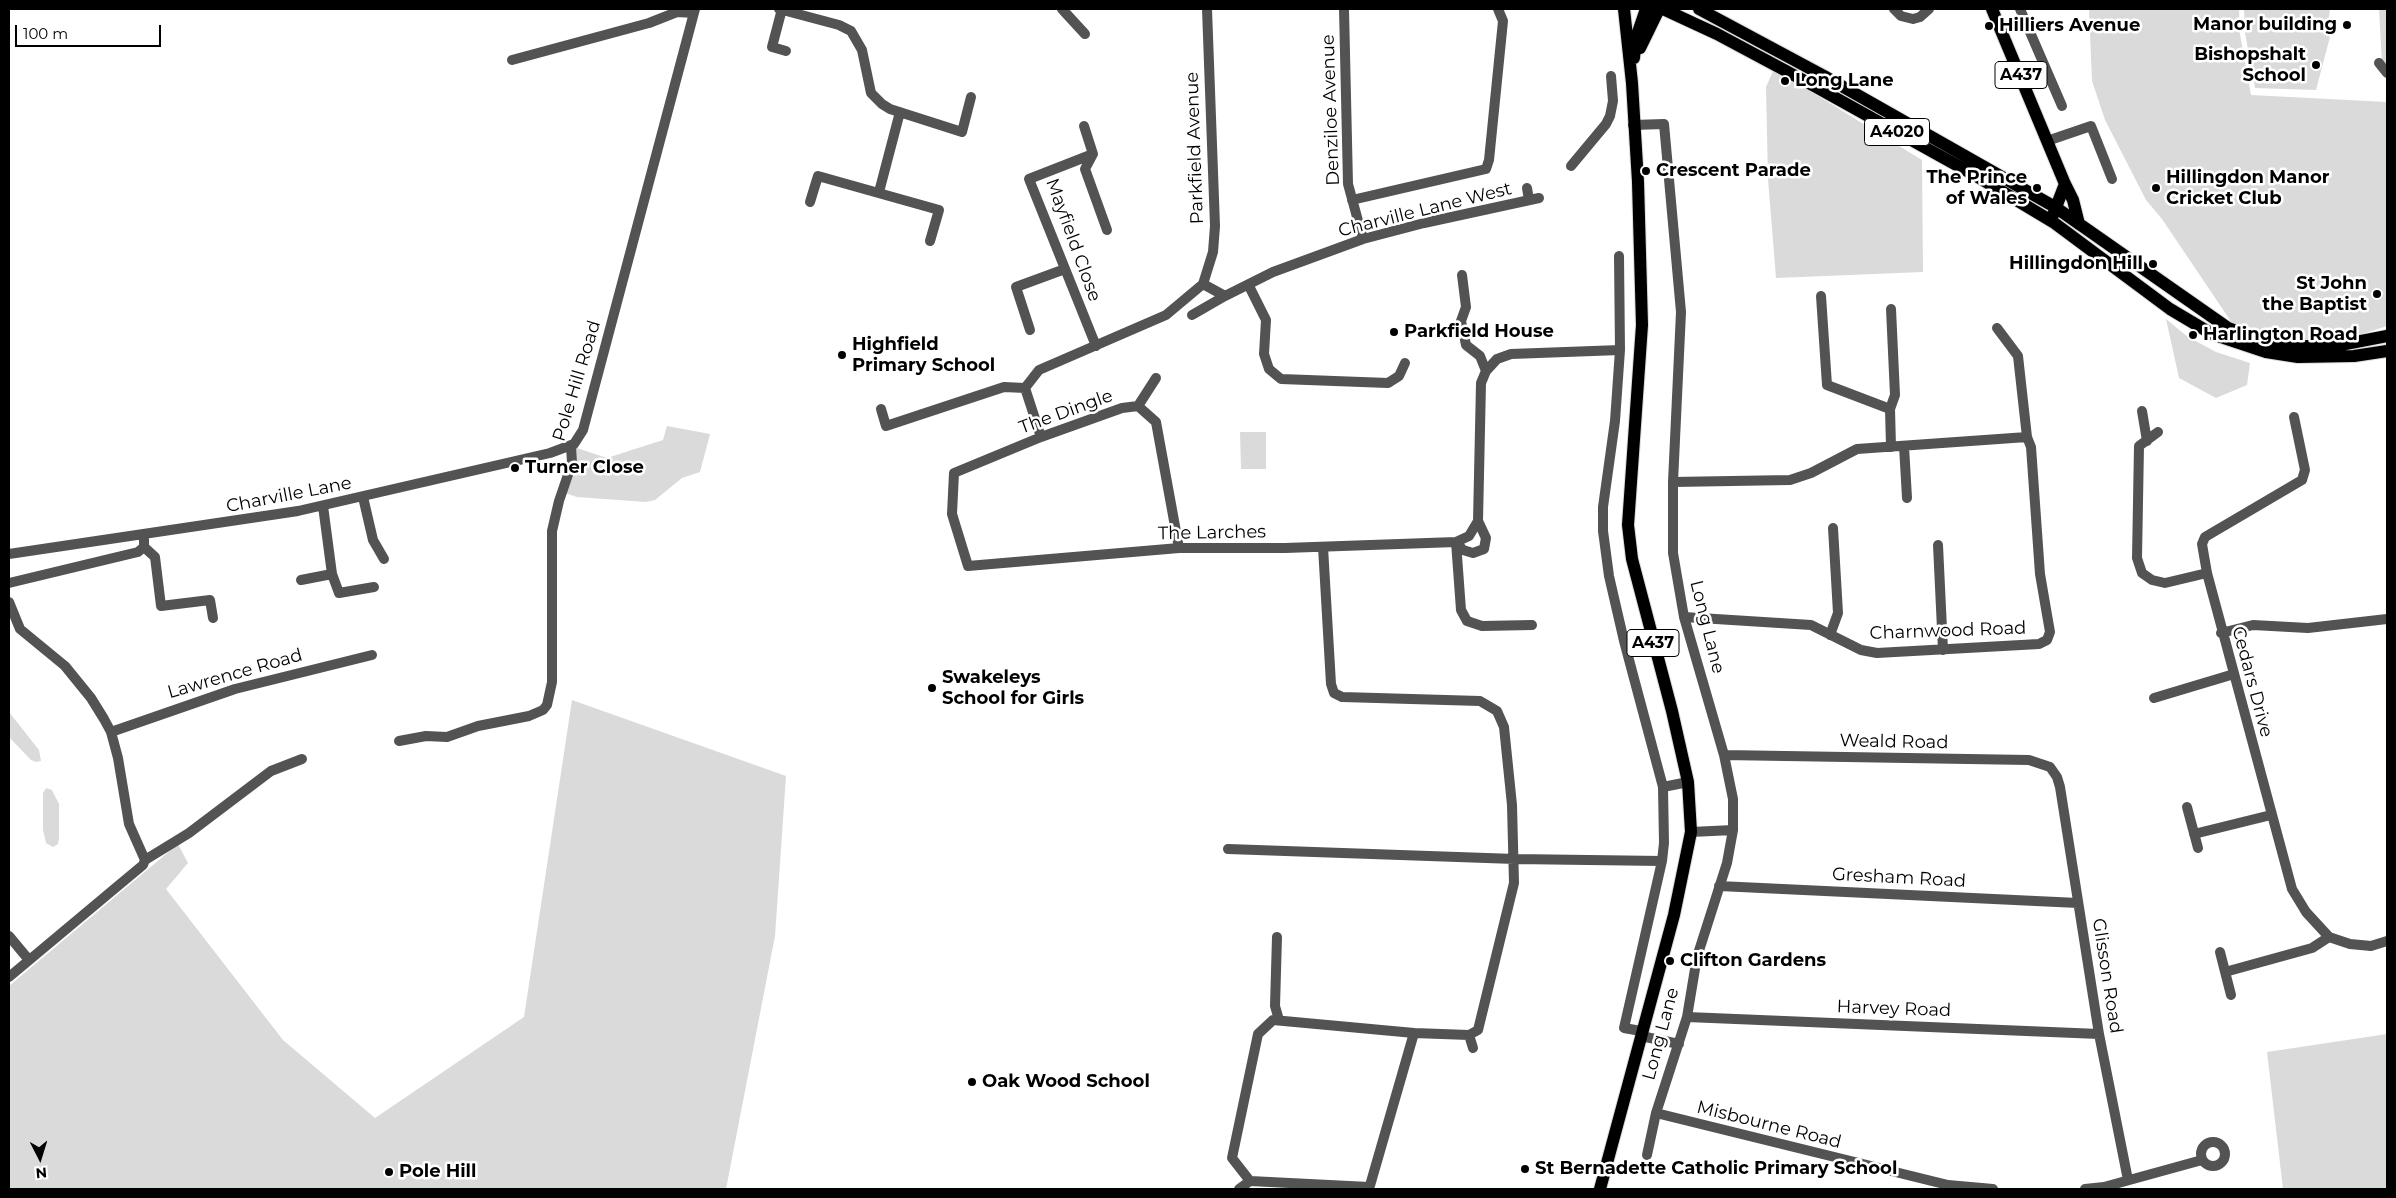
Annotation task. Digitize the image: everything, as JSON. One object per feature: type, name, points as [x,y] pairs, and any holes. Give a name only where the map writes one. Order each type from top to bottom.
[{"type":"main road","name":"Long Lane","points":[[1624,9],[1632,78]]},
{"type":"main road","name":"Long Lane","points":[[1600,1189],[1674,915],[1691,832],[1688,782],[1672,711],[1632,559],[1628,525],[1642,325],[1638,182],[1632,78],[1636,38],[1646,9]]},
{"type":"main road","name":"Long Lane","points":[[1632,78],[1647,32],[1659,9]]},
{"type":"main road","name":"A4020","points":[[1663,9],[1717,34],[1978,177],[2053,222],[2170,309],[2199,327],[2236,343],[2266,352],[2298,358],[2329,358],[2387,351]]},
{"type":"main road","name":"A4020","points":[[1699,9],[1715,12],[2055,207],[2228,328],[2266,342],[2300,346],[2335,346],[2387,336]]},
{"type":"main road","name":"A437","points":[[1992,9],[2073,200],[2079,224]]},
{"type":"main road","points":[[2053,222],[2055,207],[2065,184]]},
{"type":"street","points":[[786,51],[772,47],[780,9],[838,24],[852,31],[862,50],[871,93],[882,104],[900,112],[962,132],[971,97]]},
{"type":"street","points":[[1062,9],[1085,34]]},
{"type":"street","name":"Parkfield Avenue","points":[[1202,284],[1213,252],[1215,226],[1207,9]]},
{"type":"street","name":"Denziloe Avenue","points":[[1344,9],[1348,184],[1363,239]]},
{"type":"street","points":[[1352,200],[1456,178],[1486,169],[1489,160],[1503,21],[1498,9]]},
{"type":"street","points":[[1894,9],[1901,16],[1913,19],[1920,17],[1929,9]]},
{"type":"street","points":[[2020,9],[2062,106]]},
{"type":"street","points":[[512,60],[649,23],[677,12],[694,11]]},
{"type":"street","name":"Pole Hill Road","points":[[400,741],[426,736],[447,737],[478,726],[529,716],[547,706],[552,682],[552,531],[558,501],[572,463],[571,446],[578,441],[583,430],[694,11]]},
{"type":"street","points":[[2379,63],[2387,73]]},
{"type":"street","points":[[1571,166],[1606,124],[1613,96],[1611,76]]},
{"type":"street","points":[[1613,96],[1632,97]]},
{"type":"street","points":[[879,192],[900,112]]},
{"type":"street","name":"Long Lane","points":[[1634,125],[1664,124],[1681,312],[1673,482],[1673,553],[1684,617],[1724,755],[1732,799],[1733,830],[1727,863],[1697,957],[1687,1017],[1656,1113],[1648,1155]]},
{"type":"street","points":[[1084,126],[1093,154],[1086,169],[1107,230]]},
{"type":"street","points":[[2048,141],[2091,126],[2112,179]]},
{"type":"street","name":"Mayfield Close","points":[[1093,154],[1029,179],[1096,346]]},
{"type":"street","points":[[810,202],[818,176],[939,210],[930,240]]},
{"type":"street","name":"Charville Lane West","points":[[1192,315],[1273,272],[1363,239],[1424,223],[1534,199],[1527,188]]},
{"type":"street","name":"Long Lane","points":[[1620,256],[1620,350],[1603,531],[1609,576],[1624,641],[1663,787],[1664,842],[1662,860],[1624,1028],[1641,1034]]},
{"type":"street","points":[[1030,330],[1016,288],[1065,269]]},
{"type":"street","points":[[1462,275],[1466,307],[1461,321],[1466,345],[1480,356],[1486,370],[1498,360],[1511,354],[1620,350]]},
{"type":"street","points":[[1025,388],[1040,370],[1166,315],[1202,284],[1225,296]]},
{"type":"street","points":[[1249,286],[1266,320],[1264,354],[1269,369],[1281,379],[1388,383],[1399,376],[1405,363]]},
{"type":"street","points":[[1821,296],[1828,386],[1890,409]]},
{"type":"street","points":[[1891,309],[1895,395],[1890,409],[1891,447]]},
{"type":"street","name":"Charnwood Road","points":[[1684,617],[1811,625],[1861,650],[1877,654],[2039,644],[2047,640],[2050,632],[2040,574],[2031,447],[2026,437],[2018,356],[1997,328]]},
{"type":"street","name":"The Larches","points":[[968,566],[1179,548],[1323,548],[1456,542],[1463,550],[1473,553],[1484,549],[1486,538],[1478,522],[1481,383],[1486,370]]},
{"type":"street","points":[[1138,406],[1156,378]]},
{"type":"street","points":[[881,409],[886,426],[1004,388],[1025,388]]},
{"type":"street","points":[[1025,388],[1041,437]]},
{"type":"street","name":"The Dingle","points":[[968,566],[952,514],[954,473],[1041,437],[1122,408],[1138,406],[1156,422],[1179,548]]},
{"type":"street","points":[[2142,411],[2147,441]]},
{"type":"street","name":"Cedars Drive","points":[[2294,416],[2304,470],[2302,480],[2205,537],[2202,544],[2222,633],[2292,889],[2306,912],[2329,937]]},
{"type":"street","points":[[2158,432],[2139,446],[2137,558],[2142,573],[2152,580],[2165,583],[2207,573]]},
{"type":"street","points":[[1673,482],[1790,480],[1811,473],[1857,449],[2026,437]]},
{"type":"street","name":"Charville Lane","points":[[9,554],[248,520],[324,506],[571,446]]},
{"type":"street","points":[[1904,446],[1907,498]]},
{"type":"street","points":[[363,497],[373,540],[384,559]]},
{"type":"street","points":[[324,506],[332,574],[339,594],[374,587]]},
{"type":"street","points":[[1478,522],[1469,536],[1456,542],[1460,610],[1467,621],[1482,626],[1532,625]]},
{"type":"street","points":[[1830,635],[1838,613],[1833,528]]},
{"type":"street","points":[[144,534],[144,547],[155,557],[161,606],[210,600],[213,618]]},
{"type":"street","points":[[1938,545],[1943,650]]},
{"type":"street","points":[[9,583],[138,552],[144,547]]},
{"type":"street","points":[[1250,1181],[1232,1158],[1258,1034],[1273,1020],[1414,1033],[1469,1035],[1478,1030],[1514,883],[1515,859],[1504,727],[1497,712],[1480,701],[1342,697],[1334,694],[1331,684],[1323,548]]},
{"type":"street","points":[[300,580],[332,574]]},
{"type":"street","points":[[9,602],[20,629],[55,657],[72,674],[91,698],[110,732],[118,758],[129,824],[145,860]]},
{"type":"street","points":[[2222,633],[2253,625],[2315,628],[2387,619]]},
{"type":"street","name":"Lawrence Road","points":[[110,732],[235,689],[372,655]]},
{"type":"street","points":[[2154,698],[2234,674]]},
{"type":"street","name":"Weald Road","points":[[1724,755],[2029,760],[2050,767],[2058,776]]},
{"type":"street","points":[[9,978],[143,865],[145,860],[189,833],[271,770],[302,759]]},
{"type":"street","name":"Glisson Road","points":[[2058,776],[2099,1034],[2128,1180]]},
{"type":"street","points":[[1663,787],[1688,782]]},
{"type":"street","points":[[2187,807],[2198,848]]},
{"type":"street","points":[[2194,834],[2272,815]]},
{"type":"street","points":[[1691,832],[1733,830]]},
{"type":"street","points":[[1228,849],[1515,859],[1662,860]]},
{"type":"street","name":"Gresham Road","points":[[1719,886],[2078,903]]},
{"type":"street","points":[[9,936],[29,960]]},
{"type":"street","points":[[1277,937],[1275,1006],[1279,1020]]},
{"type":"street","points":[[2225,972],[2312,948],[2329,937],[2350,944],[2371,946],[2387,941]]},
{"type":"street","points":[[2220,952],[2230,995]]},
{"type":"street","name":"Harvey Road","points":[[1687,1017],[2099,1034]]},
{"type":"street","points":[[1239,1189],[1250,1181],[1369,1188],[1414,1033]]},
{"type":"street","points":[[1641,1034],[1679,1044]]},
{"type":"street","points":[[1469,1035],[1474,1048]]},
{"type":"street","name":"Misbourne Road","points":[[1656,1113],[1948,1186],[1993,1189]]},
{"type":"street","points":[[2085,1189],[2104,1187],[2202,1160]]},
{"type":"shaded area","points":[[2089,9],[2239,9],[2240,34],[2251,95],[2387,102],[2387,326],[2350,338],[2303,342],[2273,338],[2232,323],[2162,219],[2146,200],[2105,120],[2092,81]]},
{"type":"shaded area","points":[[2244,9],[2330,9],[2327,30],[2330,37],[2316,90],[2255,88],[2245,33]]},
{"type":"shaded area","points":[[2379,9],[2387,9],[2387,69],[2382,64]]},
{"type":"shaded area","points":[[1774,69],[1922,160],[1923,272],[1776,278],[1768,179],[1766,87]]},
{"type":"shaded area","points":[[2166,319],[2188,337],[2216,352],[2250,363],[2247,385],[2216,398],[2179,378]]},
{"type":"shaded area","points":[[667,426],[710,434],[700,472],[682,478],[655,500],[646,502],[577,497],[562,492],[571,446],[607,458],[663,440]]},
{"type":"shaded area","points":[[1240,432],[1266,432],[1266,469],[1241,469]]},
{"type":"shaded area","points":[[572,700],[786,776],[775,936],[726,1189],[9,1189],[9,986],[178,844],[188,863],[166,889],[283,1040],[375,1118],[524,1017]]},
{"type":"shaded area","points":[[9,712],[39,750],[41,761],[31,760],[9,737]]},
{"type":"shaded area","points":[[46,788],[52,790],[59,804],[59,838],[58,844],[53,847],[46,843],[43,830],[43,793]]},
{"type":"shaded area","points":[[2387,1034],[2387,1189],[2283,1189],[2267,1052]]},
{"type":"place","name":"Manor building","points":[[2347,25]]},
{"type":"place","name":"Hilliers Avenue","points":[[1989,26]]},
{"type":"place","name":"Bishopshalt School","points":[[2316,65]]},
{"type":"place","name":"Long Lane","points":[[1785,81]]},
{"type":"place","name":"Crescent Parade","points":[[1646,171]]},
{"type":"place","name":"The Prince of Wales","points":[[2037,188]]},
{"type":"place","name":"Hillingdon Manor Cricket Club","points":[[2156,188]]},
{"type":"place","name":"Hillingdon Hill","points":[[2153,264]]},
{"type":"place","name":"St John the Baptist","points":[[2377,294]]},
{"type":"place","name":"Parkfield House","points":[[1394,332]]},
{"type":"place","name":"Harlington Road","points":[[2193,335]]},
{"type":"place","name":"Highfield Primary School","points":[[842,355]]},
{"type":"place","name":"Turner Close","points":[[515,468]]},
{"type":"place","name":"Swakeleys School for Girls","points":[[932,688]]},
{"type":"place","name":"Clifton Gardens","points":[[1670,961]]},
{"type":"place","name":"Oak Wood School","points":[[972,1082]]},
{"type":"place","name":"St Bernadette Catholic Primary School","points":[[1525,1169]]},
{"type":"place","name":"Pole Hill","points":[[389,1172]]}]
